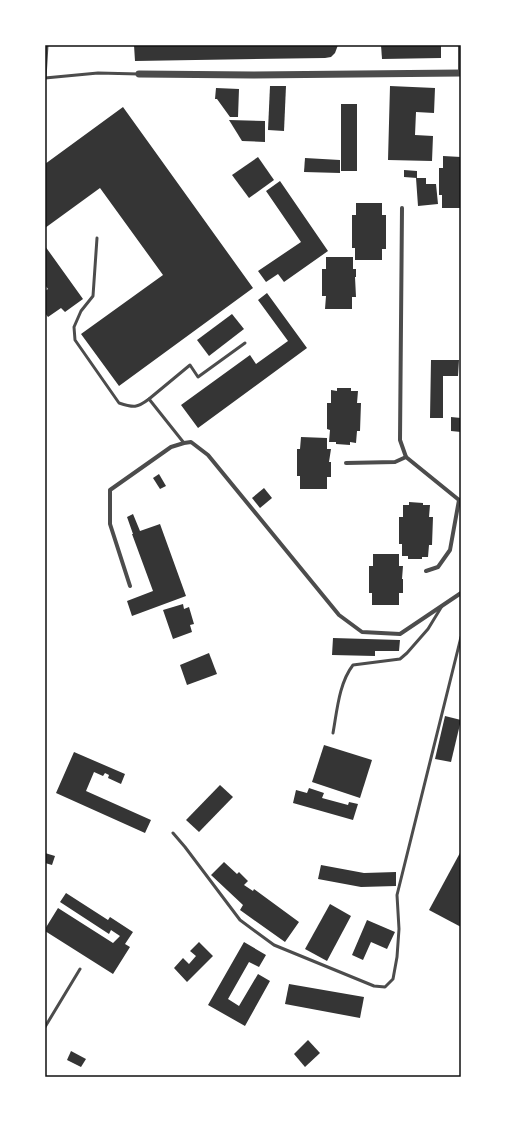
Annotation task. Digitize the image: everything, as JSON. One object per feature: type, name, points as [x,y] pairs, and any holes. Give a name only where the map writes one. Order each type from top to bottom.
[{"type":"street","points":[[138,74],[253,75],[460,73],[460,45]]},
{"type":"street","points":[[402,208],[400,440],[406,457],[460,500],[459,516],[450,550],[438,566],[426,571]]},
{"type":"street","points":[[130,586],[110,524],[110,490],[170,448],[191,442],[208,455],[339,615],[362,632],[400,634],[461,593]]},
{"type":"street","points":[[346,462],[394,462],[406,457]]},
{"type":"lane","points":[[47,45],[45,78],[98,72],[138,74]]},
{"type":"lane","points":[[97,238],[93,296],[81,311],[74,326],[75,340],[119,403],[130,407],[139,406],[190,365],[198,377],[245,343]]},
{"type":"lane","points":[[149,399],[184,443]]},
{"type":"lane","points":[[333,733],[341,690],[348,670],[353,665],[400,659],[428,628],[443,604]]},
{"type":"lane","points":[[173,833],[186,847],[240,920],[274,945],[374,986],[385,986],[393,979],[397,958],[399,929],[397,895],[461,637]]},
{"type":"lane","points":[[45,1027],[80,969]]},
{"type":"building","points":[[134,45],[338,45],[335,53],[331,57],[325,58],[135,61]]},
{"type":"building","points":[[381,45],[441,45],[441,58],[382,59]]},
{"type":"building","points":[[270,86],[286,86],[284,131],[268,130]]},
{"type":"building","points":[[390,86],[435,88],[434,113],[416,112],[415,135],[433,136],[432,161],[388,160]]},
{"type":"building","points":[[216,88],[239,89],[238,117],[230,117],[217,99],[215,99]]},
{"type":"building","points":[[341,104],[357,104],[357,171],[341,171]]},
{"type":"building","points":[[123,107],[253,288],[119,386],[81,334],[163,275],[100,188],[45,228],[45,164]]},
{"type":"building","points":[[229,120],[265,121],[265,142],[242,141]]},
{"type":"building","points":[[443,156],[461,157],[461,208],[442,208],[442,195],[439,195],[439,168],[443,168]]},
{"type":"building","points":[[258,157],[274,180],[249,198],[232,175]]},
{"type":"building","points":[[305,158],[340,160],[340,173],[304,172]]},
{"type":"building","points":[[404,170],[417,171],[417,178],[404,177]]},
{"type":"building","points":[[416,178],[426,178],[426,184],[436,184],[438,204],[418,206]]},
{"type":"building","points":[[280,181],[328,251],[284,282],[278,274],[266,282],[258,271],[301,242],[266,191]]},
{"type":"building","points":[[356,203],[382,203],[382,215],[386,215],[386,249],[382,249],[382,260],[355,260],[355,248],[352,248],[352,215],[356,215]]},
{"type":"building","points":[[45,246],[83,299],[65,312],[61,308],[48,317],[45,313],[45,291],[48,289],[45,285]]},
{"type":"building","points":[[326,257],[353,257],[353,269],[356,269],[356,297],[352,297],[352,309],[325,309],[326,296],[322,296],[322,269],[326,269]]},
{"type":"building","points":[[267,293],[307,348],[198,428],[181,405],[250,355],[256,364],[288,341],[258,300]]},
{"type":"building","points":[[232,314],[244,329],[209,356],[197,340]]},
{"type":"building","points":[[431,360],[459,360],[458,376],[443,376],[443,418],[430,418]]},
{"type":"building","points":[[337,388],[351,388],[351,391],[358,391],[357,403],[361,403],[360,431],[357,431],[356,443],[350,442],[350,445],[329,442],[330,430],[327,429],[327,403],[331,403],[331,390],[337,391]]},
{"type":"building","points":[[451,417],[461,418],[461,432],[451,431]]},
{"type":"building","points":[[301,437],[327,438],[327,449],[331,449],[329,462],[331,462],[331,477],[327,477],[327,489],[300,489],[300,476],[297,476],[297,449],[300,449]]},
{"type":"building","points":[[159,474],[166,486],[160,489],[153,478]]},
{"type":"building","points":[[264,488],[272,498],[260,508],[252,498]]},
{"type":"building","points":[[409,502],[430,505],[429,517],[433,517],[432,545],[429,545],[428,557],[422,557],[422,559],[408,559],[408,556],[402,556],[402,544],[399,544],[399,517],[403,517],[403,505],[409,505]]},
{"type":"building","points":[[133,514],[140,531],[160,524],[186,596],[132,616],[127,601],[153,591],[127,517]]},
{"type":"building","points":[[373,554],[399,554],[399,566],[403,566],[403,593],[399,593],[399,605],[372,605],[372,593],[369,593],[369,566],[373,566]]},
{"type":"building","points":[[183,604],[184,609],[189,607],[194,624],[190,625],[192,632],[173,639],[163,610]]},
{"type":"building","points":[[333,638],[400,640],[399,651],[375,651],[375,656],[332,655]]},
{"type":"building","points":[[209,653],[217,674],[187,685],[180,665]]},
{"type":"building","points":[[445,716],[461,720],[451,762],[435,759]]},
{"type":"building","points":[[324,745],[372,760],[360,798],[312,782]]},
{"type":"building","points":[[74,752],[125,774],[121,784],[108,778],[109,775],[105,773],[103,776],[94,772],[86,791],[151,820],[145,833],[56,793]]},
{"type":"building","points":[[220,785],[233,797],[199,832],[186,820]]},
{"type":"building","points":[[309,788],[324,793],[322,798],[348,805],[349,802],[358,804],[353,820],[293,803],[296,790],[307,793]]},
{"type":"building","points":[[461,851],[461,927],[429,910]]},
{"type":"building","points":[[45,853],[55,856],[52,865],[45,863]]},
{"type":"building","points":[[224,862],[237,874],[239,872],[248,881],[244,885],[253,891],[254,889],[299,922],[285,942],[240,910],[243,905],[211,875]]},
{"type":"building","points":[[321,865],[364,873],[396,872],[396,886],[361,887],[318,879]]},
{"type":"building","points":[[66,893],[108,920],[110,917],[133,932],[125,944],[130,947],[113,974],[45,931],[58,908],[113,943],[120,936],[111,930],[109,934],[60,902]]},
{"type":"building","points":[[330,904],[351,916],[327,961],[305,949]]},
{"type":"building","points":[[367,920],[395,932],[387,949],[371,942],[363,960],[352,955]]},
{"type":"building","points":[[199,942],[213,956],[187,982],[174,968],[183,958],[189,964],[196,956],[190,951]]},
{"type":"building","points":[[244,942],[266,955],[259,967],[249,962],[228,999],[239,1006],[258,974],[270,981],[245,1026],[208,1005]]},
{"type":"building","points":[[289,984],[364,997],[360,1018],[285,1004]]},
{"type":"building","points":[[308,1040],[320,1053],[305,1067],[294,1054]]},
{"type":"building","points":[[71,1051],[86,1059],[81,1067],[67,1060]]}]
